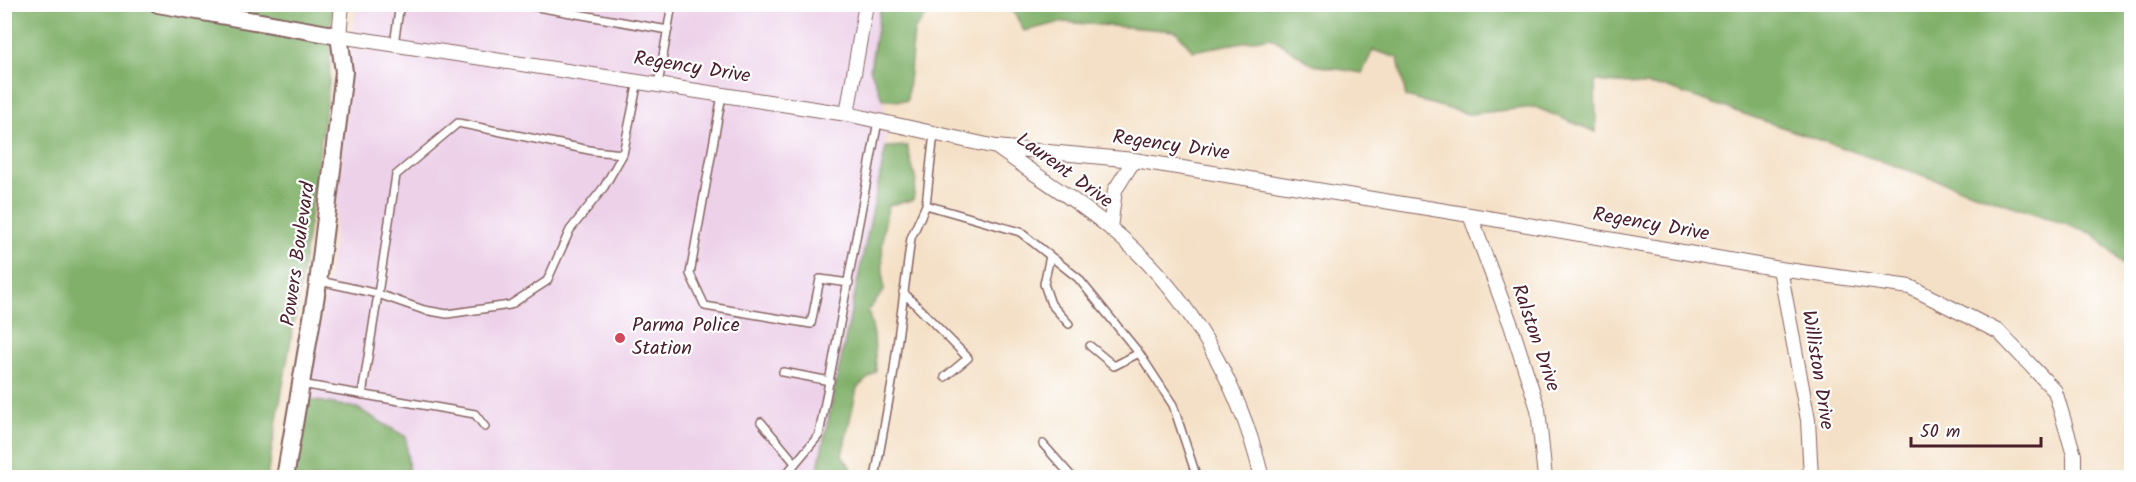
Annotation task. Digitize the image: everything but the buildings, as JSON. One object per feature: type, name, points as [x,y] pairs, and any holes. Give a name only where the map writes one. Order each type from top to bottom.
[{"type":"street","name":"Regency Drive","points":[[158,4],[339,36],[848,114],[996,147],[1134,160],[1780,269],[1910,286],[1999,332],[2055,391],[2074,455],[2074,477]]},
{"type":"street","points":[[339,36],[342,4]]},
{"type":"street","points":[[848,114],[866,4]]},
{"type":"street","name":"Powers Boulevard","points":[[285,477],[319,281],[344,72],[339,36]]},
{"type":"street","name":"Laurent Drive","points":[[996,147],[1110,228],[1168,286],[1201,331],[1236,397],[1262,477]]},
{"type":"street","name":"Laurent Drive","points":[[1110,228],[1115,190],[1134,160]]},
{"type":"street","name":"Ralston Drive","points":[[1470,215],[1511,325],[1538,409],[1545,477]]},
{"type":"street","name":"Williston Drive","points":[[1780,269],[1808,420],[1811,477]]},
{"type":"lane","points":[[394,44],[400,4]]},
{"type":"lane","points":[[520,4],[668,30]]},
{"type":"lane","points":[[658,85],[672,4]]},
{"type":"lane","points":[[319,281],[378,294],[424,310],[447,314],[510,305],[546,280],[570,230],[604,187],[623,154],[638,81]]},
{"type":"lane","points":[[723,95],[690,274],[705,306],[811,324],[820,279],[849,283]]},
{"type":"lane","points":[[783,477],[819,435],[878,121]]},
{"type":"lane","points":[[362,395],[396,175],[458,123],[594,151],[623,154]]},
{"type":"lane","points":[[875,477],[894,377],[911,238],[926,205],[934,133]]},
{"type":"lane","points":[[926,205],[1020,232],[1078,278],[1139,353],[1173,405],[1197,477]]},
{"type":"lane","points":[[1050,256],[1044,284],[1051,304],[1070,324]]},
{"type":"lane","points":[[903,292],[968,358],[945,377]]},
{"type":"lane","points":[[1090,346],[1114,366],[1139,353]]},
{"type":"lane","points":[[783,372],[830,381]]},
{"type":"lane","points":[[301,384],[475,414],[485,427]]},
{"type":"lane","points":[[761,422],[795,463]]},
{"type":"lane","points":[[1043,444],[1073,477]]},
{"type":"shaded area","points":[[356,5],[881,5],[870,69],[883,100],[886,147],[819,463],[818,477],[409,477],[406,437],[305,399],[332,255]]},
{"type":"green space","points":[[4,5],[332,5],[329,84],[300,287],[267,477],[5,477]]},
{"type":"green space","points":[[881,5],[934,5],[914,31],[907,101],[883,100],[870,69]]},
{"type":"green space","points":[[1010,5],[2131,5],[2131,273],[2094,234],[1665,87],[1595,81],[1596,132],[1535,107],[1468,114],[1406,97],[1398,58],[1373,50],[1362,73],[1314,65],[1271,37],[1193,51],[1176,31],[1063,22],[1024,31]]},
{"type":"green space","points":[[907,146],[916,181],[913,200],[889,205],[886,216],[882,248],[884,291],[868,310],[874,335],[876,371],[857,388],[842,455],[853,471],[851,477],[818,477],[819,463],[886,147]]},
{"type":"green space","points":[[305,399],[357,408],[406,437],[409,477],[292,478]]},
{"type":"place","name":"Parma Police Station","points":[[620,338]]}]
